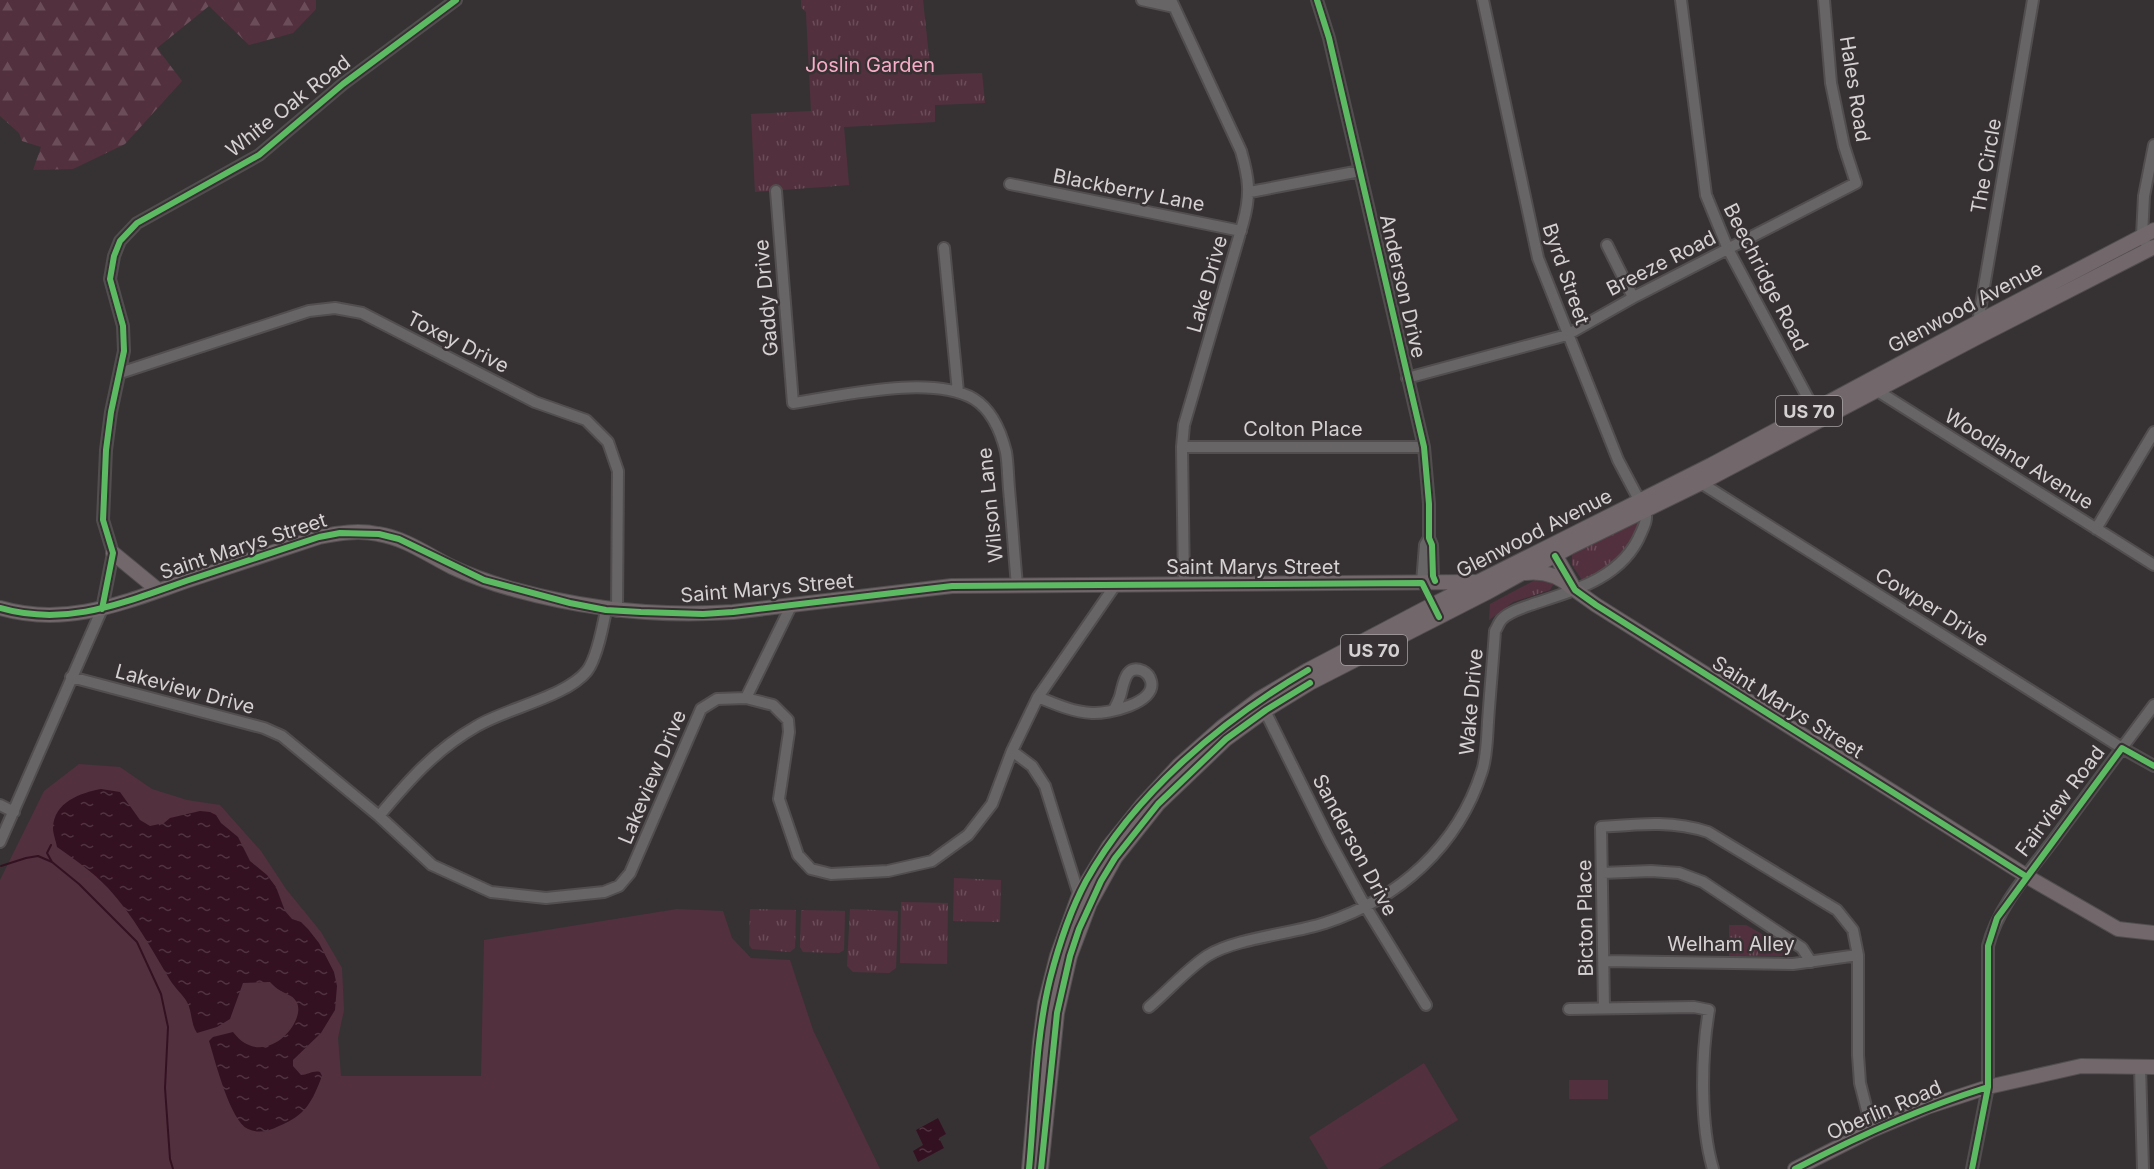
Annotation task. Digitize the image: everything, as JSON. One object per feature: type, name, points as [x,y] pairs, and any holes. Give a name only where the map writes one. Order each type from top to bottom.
[{"type":"main road","name":"Glenwood Avenue","points":[[1441,608],[1479,582],[1553,551],[1699,478],[1873,385],[1978,322],[2148,233]]},
{"type":"main road","name":"Glenwood Avenue","points":[[1873,385],[1976,338],[2151,249]]},
{"type":"main road","name":"Saint Marys Street","points":[[0,608],[36,616],[54,616],[102,609],[319,537],[364,532],[399,539],[484,580],[549,598],[612,610],[703,614],[791,606],[952,586],[1479,582]]},
{"type":"main road","name":"Glenwood Avenue","points":[[1029,1169],[1046,1003],[1057,956],[1109,846],[1142,805],[1179,765],[1222,727],[1262,705],[1308,670],[1522,573],[1553,551]]},
{"type":"main road","name":"Saint Marys Street","points":[[1553,551],[1575,590],[2027,877],[2118,929],[2154,933]]},
{"type":"main road","points":[[113,553],[158,590]]},
{"type":"main road","points":[[1522,573],[1547,574],[1565,582],[1575,590]]},
{"type":"main road","points":[[1429,582],[1441,608]]},
{"type":"main road","name":"Glenwood Avenue","points":[[1041,1169],[1057,1013],[1084,899]]},
{"type":"main road","name":"Oberlin Road","points":[[1795,1169],[1872,1130],[1927,1107],[1988,1087],[2081,1066],[2147,1066]]},
{"type":"street","name":"White Oak Road","points":[[0,842],[102,609],[113,553],[105,529],[102,509],[108,430],[124,351],[124,332],[110,279],[114,256],[120,241],[137,223],[259,155],[344,84],[456,0]]},
{"type":"street","points":[[1142,0],[1173,3]]},
{"type":"street","name":"Anderson Drive","points":[[1317,0],[1329,38],[1424,447],[1429,538],[1425,545],[1429,582]]},
{"type":"street","name":"Byrd Street","points":[[1483,0],[1538,258],[1618,460],[1643,506]]},
{"type":"street","name":"Beechridge Road","points":[[1681,0],[1706,195],[1728,249],[1817,415]]},
{"type":"street","name":"Hales Road","points":[[1824,0],[1831,82],[1844,146],[1857,183]]},
{"type":"street","name":"The Circle","points":[[1976,338],[2033,0]]},
{"type":"street","name":"Lake Drive","points":[[1173,3],[1240,151],[1248,176],[1250,192],[1241,231],[1184,425],[1182,447],[1184,583]]},
{"type":"street","points":[[2151,249],[2144,196],[2154,145]]},
{"type":"street","points":[[1250,192],[1360,171]]},
{"type":"street","name":"Breeze Road","points":[[1407,378],[1555,340],[1633,297],[1857,183]]},
{"type":"street","name":"Blackberry Lane","points":[[1010,184],[1241,231]]},
{"type":"street","name":"Gaddy Drive","points":[[776,191],[793,403]]},
{"type":"street","points":[[1607,245],[1633,297]]},
{"type":"street","points":[[944,248],[958,392]]},
{"type":"street","name":"Toxey Drive","points":[[120,373],[309,311],[335,308],[362,313],[535,402],[586,420],[608,442],[618,471],[612,610],[588,670],[567,688],[505,712],[452,742],[429,759],[378,816]]},
{"type":"street","name":"Woodland Avenue","points":[[1873,385],[2154,565]]},
{"type":"street","name":"Wilson Lane","points":[[793,403],[909,388],[958,392],[975,400],[990,413],[1000,432],[1006,454],[1017,585]]},
{"type":"street","points":[[2096,529],[2154,432]]},
{"type":"street","name":"Colton Place","points":[[1182,447],[1424,447]]},
{"type":"street","name":"Cowper Drive","points":[[1699,478],[2122,748],[2154,766]]},
{"type":"street","name":"Wake Drive","points":[[1149,1007],[1208,955],[1236,945],[1323,924],[1365,906],[1409,880],[1426,865],[1454,830],[1483,770],[1495,631],[1501,619],[1519,609],[1575,590],[1602,577],[1624,559],[1639,539],[1646,518],[1643,506]]},
{"type":"street","name":"Lakeview Drive","points":[[71,677],[264,728],[282,736],[378,816],[432,865],[491,892],[546,898],[604,891],[619,886],[630,873],[701,709],[717,699],[746,698],[774,705],[788,720],[789,732],[779,799],[798,855],[811,869],[831,874],[888,871],[932,861],[968,835],[992,804],[1012,751],[1038,697],[1116,584]]},
{"type":"street","points":[[746,698],[791,606]]},
{"type":"street","points":[[1038,697],[1067,709],[1093,714],[1114,710]]},
{"type":"street","name":"Sanderson Drive","points":[[1262,705],[1329,840],[1365,906],[1426,1005]]},
{"type":"street","name":"Fairview Road","points":[[1972,1169],[1988,1087],[1988,946],[1997,918],[2154,705]]},
{"type":"street","points":[[1012,751],[1032,766],[1045,786],[1084,899]]},
{"type":"street","points":[[0,805],[14,812]]},
{"type":"street","name":"Bicton Place","points":[[1604,1008],[1601,827],[1668,824],[1690,826],[1708,832],[1837,910],[1853,930],[1858,955]]},
{"type":"street","points":[[1602,873],[1642,871],[1679,873],[1703,882],[1802,948],[1811,962]]},
{"type":"street","points":[[1858,955],[1860,1083],[1872,1130]]},
{"type":"street","name":"Welham Alley","points":[[1604,962],[1793,964],[1858,955]]},
{"type":"street","points":[[1569,1009],[1694,1006],[1709,1010],[1704,1061],[1705,1128],[1713,1169]]},
{"type":"street","points":[[2143,1169],[2147,1066]]},
{"type":"green space","points":[[0,0],[316,0],[316,9],[293,33],[249,45],[209,6],[157,48],[182,81],[125,144],[73,169],[33,170],[41,147],[22,141],[19,133],[0,116]]},
{"type":"green space","name":"Joslin Garden","points":[[801,0],[923,0],[931,75],[982,73],[985,103],[935,105],[935,122],[844,127],[849,185],[755,192],[751,114],[811,111],[806,12],[801,7]]},
{"type":"green space","points":[[1640,520],[1642,523],[1618,559],[1602,573],[1582,580],[1572,565],[1572,554]]},
{"type":"green space","points":[[1537,579],[1554,583],[1550,590],[1513,602],[1489,620],[1490,604]]},
{"type":"green space","points":[[79,764],[120,767],[152,789],[187,800],[220,805],[261,851],[286,889],[321,932],[342,968],[344,1010],[338,1038],[341,1076],[481,1076],[484,940],[677,909],[723,911],[732,938],[751,958],[790,960],[813,1030],[880,1169],[0,1169],[0,880],[44,791]]},
{"type":"green space","points":[[954,878],[1001,880],[1000,922],[953,921]]},
{"type":"green space","points":[[901,902],[948,903],[947,964],[900,963]]},
{"type":"green space","points":[[750,909],[796,910],[795,948],[790,952],[752,949],[749,945]]},
{"type":"green space","points":[[850,909],[898,911],[896,968],[889,973],[853,972],[847,966]]},
{"type":"green space","points":[[801,910],[845,911],[844,950],[839,953],[803,952],[800,947]]},
{"type":"green space","points":[[1729,925],[1746,925],[1785,947],[1785,956],[1729,956]]},
{"type":"green space","points":[[1424,1063],[1458,1120],[1378,1169],[1328,1169],[1309,1137]]},
{"type":"green space","points":[[1569,1080],[1608,1080],[1608,1099],[1569,1099]]},
{"type":"water","points":[[101,789],[120,792],[140,820],[150,826],[164,823],[170,818],[200,811],[216,815],[221,823],[238,837],[250,861],[267,875],[276,887],[285,911],[292,919],[301,922],[319,943],[334,972],[337,986],[335,1010],[321,1033],[293,1060],[293,1066],[301,1075],[320,1072],[322,1076],[307,1107],[288,1122],[260,1132],[252,1131],[241,1124],[229,1103],[209,1041],[213,1037],[233,1032],[245,1043],[258,1047],[270,1045],[281,1039],[296,1020],[298,1009],[296,1001],[270,982],[243,983],[230,1019],[217,1027],[197,1033],[187,1002],[170,980],[126,909],[96,877],[57,847],[53,833],[54,819],[63,805],[77,796]]},
{"type":"water","points":[[938,1118],[946,1134],[939,1138],[944,1148],[918,1162],[913,1151],[923,1145],[916,1130]]},
{"type":"waterway","points":[[51,845],[47,853],[52,862]]},
{"type":"waterway","points":[[1,866],[38,856],[52,862],[79,884],[137,942],[161,994],[168,1027],[165,1088],[170,1159],[173,1169]]},
{"type":"cycle path","points":[[102,609],[113,553],[103,520],[106,450],[111,412],[124,351],[123,326],[110,279],[114,256],[120,241],[137,223],[259,155],[343,84],[456,0]]},
{"type":"cycle path","points":[[1317,0],[1329,38],[1424,447],[1429,504],[1429,538],[1432,545],[1435,581]]},
{"type":"cycle path","points":[[0,608],[50,615],[98,609],[144,596],[319,537],[340,533],[379,534],[399,539],[484,580],[606,610],[703,614],[733,612],[952,586],[1422,583],[1439,617]]},
{"type":"cycle path","points":[[1555,556],[1575,590],[1596,605],[2027,877]]},
{"type":"cycle path","points":[[1029,1169],[1038,1049],[1045,1002],[1061,942],[1086,881],[1129,818],[1183,761],[1244,712],[1308,670]]},
{"type":"cycle path","points":[[1041,1169],[1057,1013],[1070,956],[1079,929],[1101,881],[1115,858],[1158,804],[1226,739],[1266,710],[1310,683]]},
{"type":"cycle path","points":[[1972,1169],[1988,1087],[1988,946],[1997,918],[2122,748],[2154,766]]},
{"type":"cycle path","points":[[1795,1169],[1890,1124],[1988,1087]]}]
